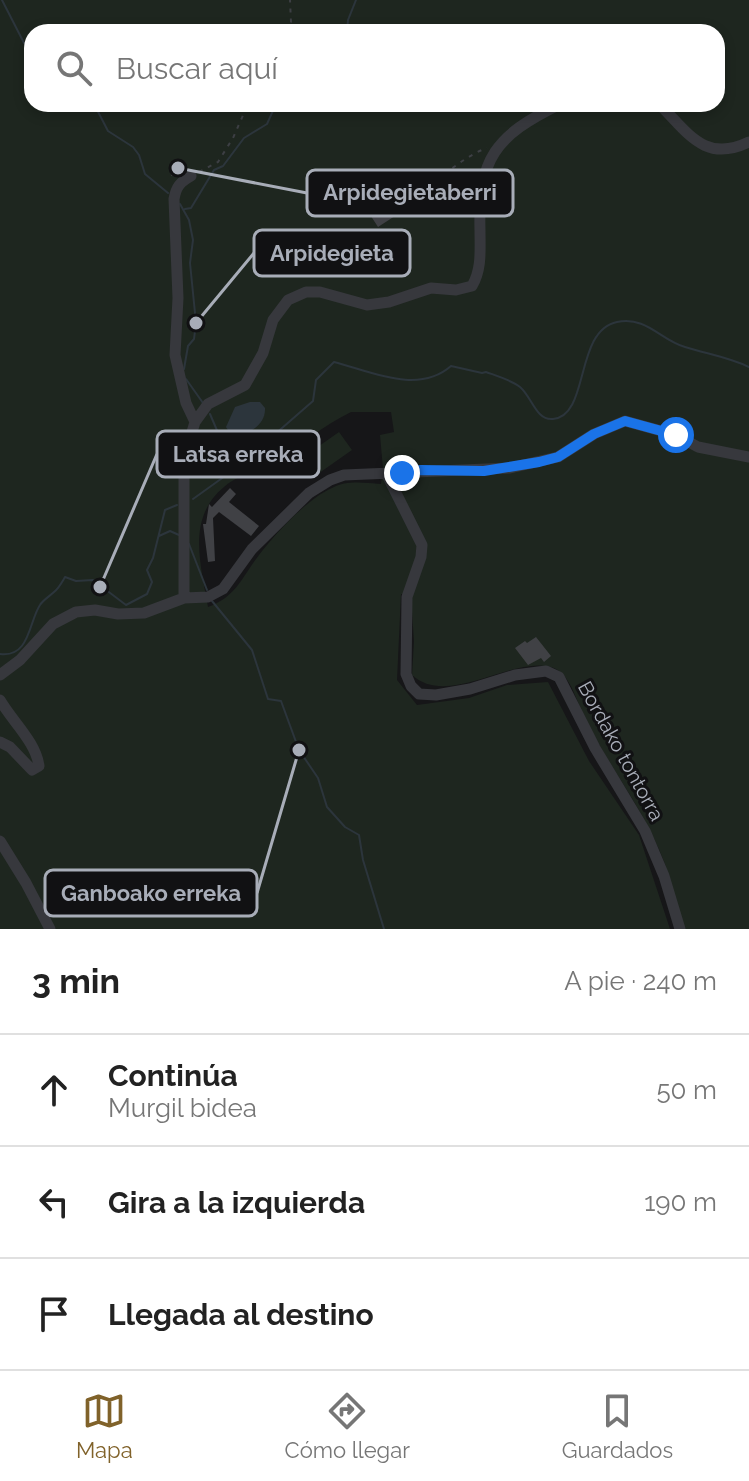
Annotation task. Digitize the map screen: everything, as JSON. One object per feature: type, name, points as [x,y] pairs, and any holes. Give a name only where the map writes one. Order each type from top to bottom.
[{"type":"street","points":[[184,598],[184,472],[195,422],[208,404],[245,385],[263,353],[273,320],[288,300],[306,292],[320,292],[367,305],[389,302],[431,288],[456,290],[472,286],[478,275],[482,183],[494,150],[518,128],[546,112]]},
{"type":"street","points":[[667,112],[697,143],[732,149],[749,142]]},
{"type":"street","points":[[191,176],[181,181],[174,199],[178,298],[174,332],[181,386],[195,422]]},
{"type":"street","points":[[0,675],[20,660],[53,624],[76,612],[144,613],[184,598],[208,597],[223,589],[252,549],[309,493],[330,480],[357,473],[387,475],[421,470],[484,471],[510,468],[558,457],[594,434],[625,421],[676,435],[698,447],[749,457]]},
{"type":"street","name":"Bordako tontorra","points":[[387,475],[422,545],[407,597],[406,674],[411,686],[419,694],[436,695],[470,689],[515,675],[546,671],[559,677],[595,748],[645,831],[664,876],[680,929]]},
{"type":"street","points":[[0,700],[38,757],[39,766],[32,770],[10,747],[0,742]]},
{"type":"street","points":[[0,841],[50,929]]},
{"type":"path","points":[[288,24],[290,0]]},
{"type":"path","points":[[191,176],[218,162],[244,112]]},
{"type":"path","points":[[370,202],[386,194],[427,184],[482,149],[494,150]]},
{"type":"shaded area","points":[[0,0],[749,0],[749,929],[684,929],[657,844],[560,671],[538,665],[463,684],[427,684],[412,675],[414,641],[411,598],[401,594],[397,680],[417,705],[469,698],[507,685],[548,682],[589,761],[639,835],[670,929],[0,929]],"holes":[[[351,412],[391,412],[394,432],[380,435],[381,484],[344,484],[312,500],[274,537],[232,592],[208,607],[199,543],[204,513],[212,499],[230,483]]]},
{"type":"shaded area","points":[[260,402],[265,408],[262,420],[249,432],[232,437],[226,427],[235,407]]},
{"type":"shaded area","points":[[339,432],[352,450],[315,476],[302,458]]},
{"type":"building","points":[[185,161],[186,169],[171,176],[170,163]]},
{"type":"building","points":[[385,199],[395,216],[378,227],[367,210]]},
{"type":"building","points":[[230,488],[236,494],[229,502],[259,526],[251,536],[219,512],[213,518],[215,561],[208,562],[203,524],[206,524],[209,504],[212,507]]},
{"type":"building","points":[[536,637],[551,656],[544,662],[541,658],[528,665],[515,648]]},
{"type":"waterway","points":[[2,0],[24,43]]},
{"type":"waterway","points":[[348,24],[356,0]]},
{"type":"waterway","points":[[98,112],[108,131],[133,147],[145,174],[168,193]]},
{"type":"waterway","points":[[185,209],[191,208],[214,170],[223,166],[244,138],[267,124],[272,112]]},
{"type":"waterway","points":[[180,204],[189,220],[193,240],[190,263],[196,323],[184,369]]},
{"type":"waterway","points":[[193,499],[257,456],[266,442],[313,401],[316,380],[334,362],[409,380],[438,375],[451,366],[486,372],[520,387],[547,419],[565,414],[573,404],[594,341],[603,329],[617,322],[637,322],[676,344],[749,367]]},
{"type":"waterway","points":[[186,379],[203,403]]},
{"type":"waterway","points":[[210,414],[232,471]]},
{"type":"waterway","points":[[0,654],[10,654],[23,644],[40,605],[65,577],[76,581],[93,580],[126,605],[147,594],[152,582],[147,570],[165,510],[177,505]]},
{"type":"waterway","points":[[159,536],[170,531],[179,535]]},
{"type":"waterway","points":[[189,544],[207,590]]},
{"type":"waterway","points":[[212,601],[252,650],[268,699],[281,701],[299,750],[318,778],[327,807],[345,827],[359,835],[363,860],[384,929]]},
{"type":"place","name":"Arpidegietaberri","points":[[178,168]]},
{"type":"place","name":"Arpidegieta","points":[[196,323]]},
{"type":"place","name":"Latsa erreka","points":[[100,587]]},
{"type":"place","name":"Ganboako erreka","points":[[299,750]]},
{"type":"route","points":[[402,473],[421,470],[484,471],[539,462],[558,457],[594,434],[625,421],[676,435]]}]
